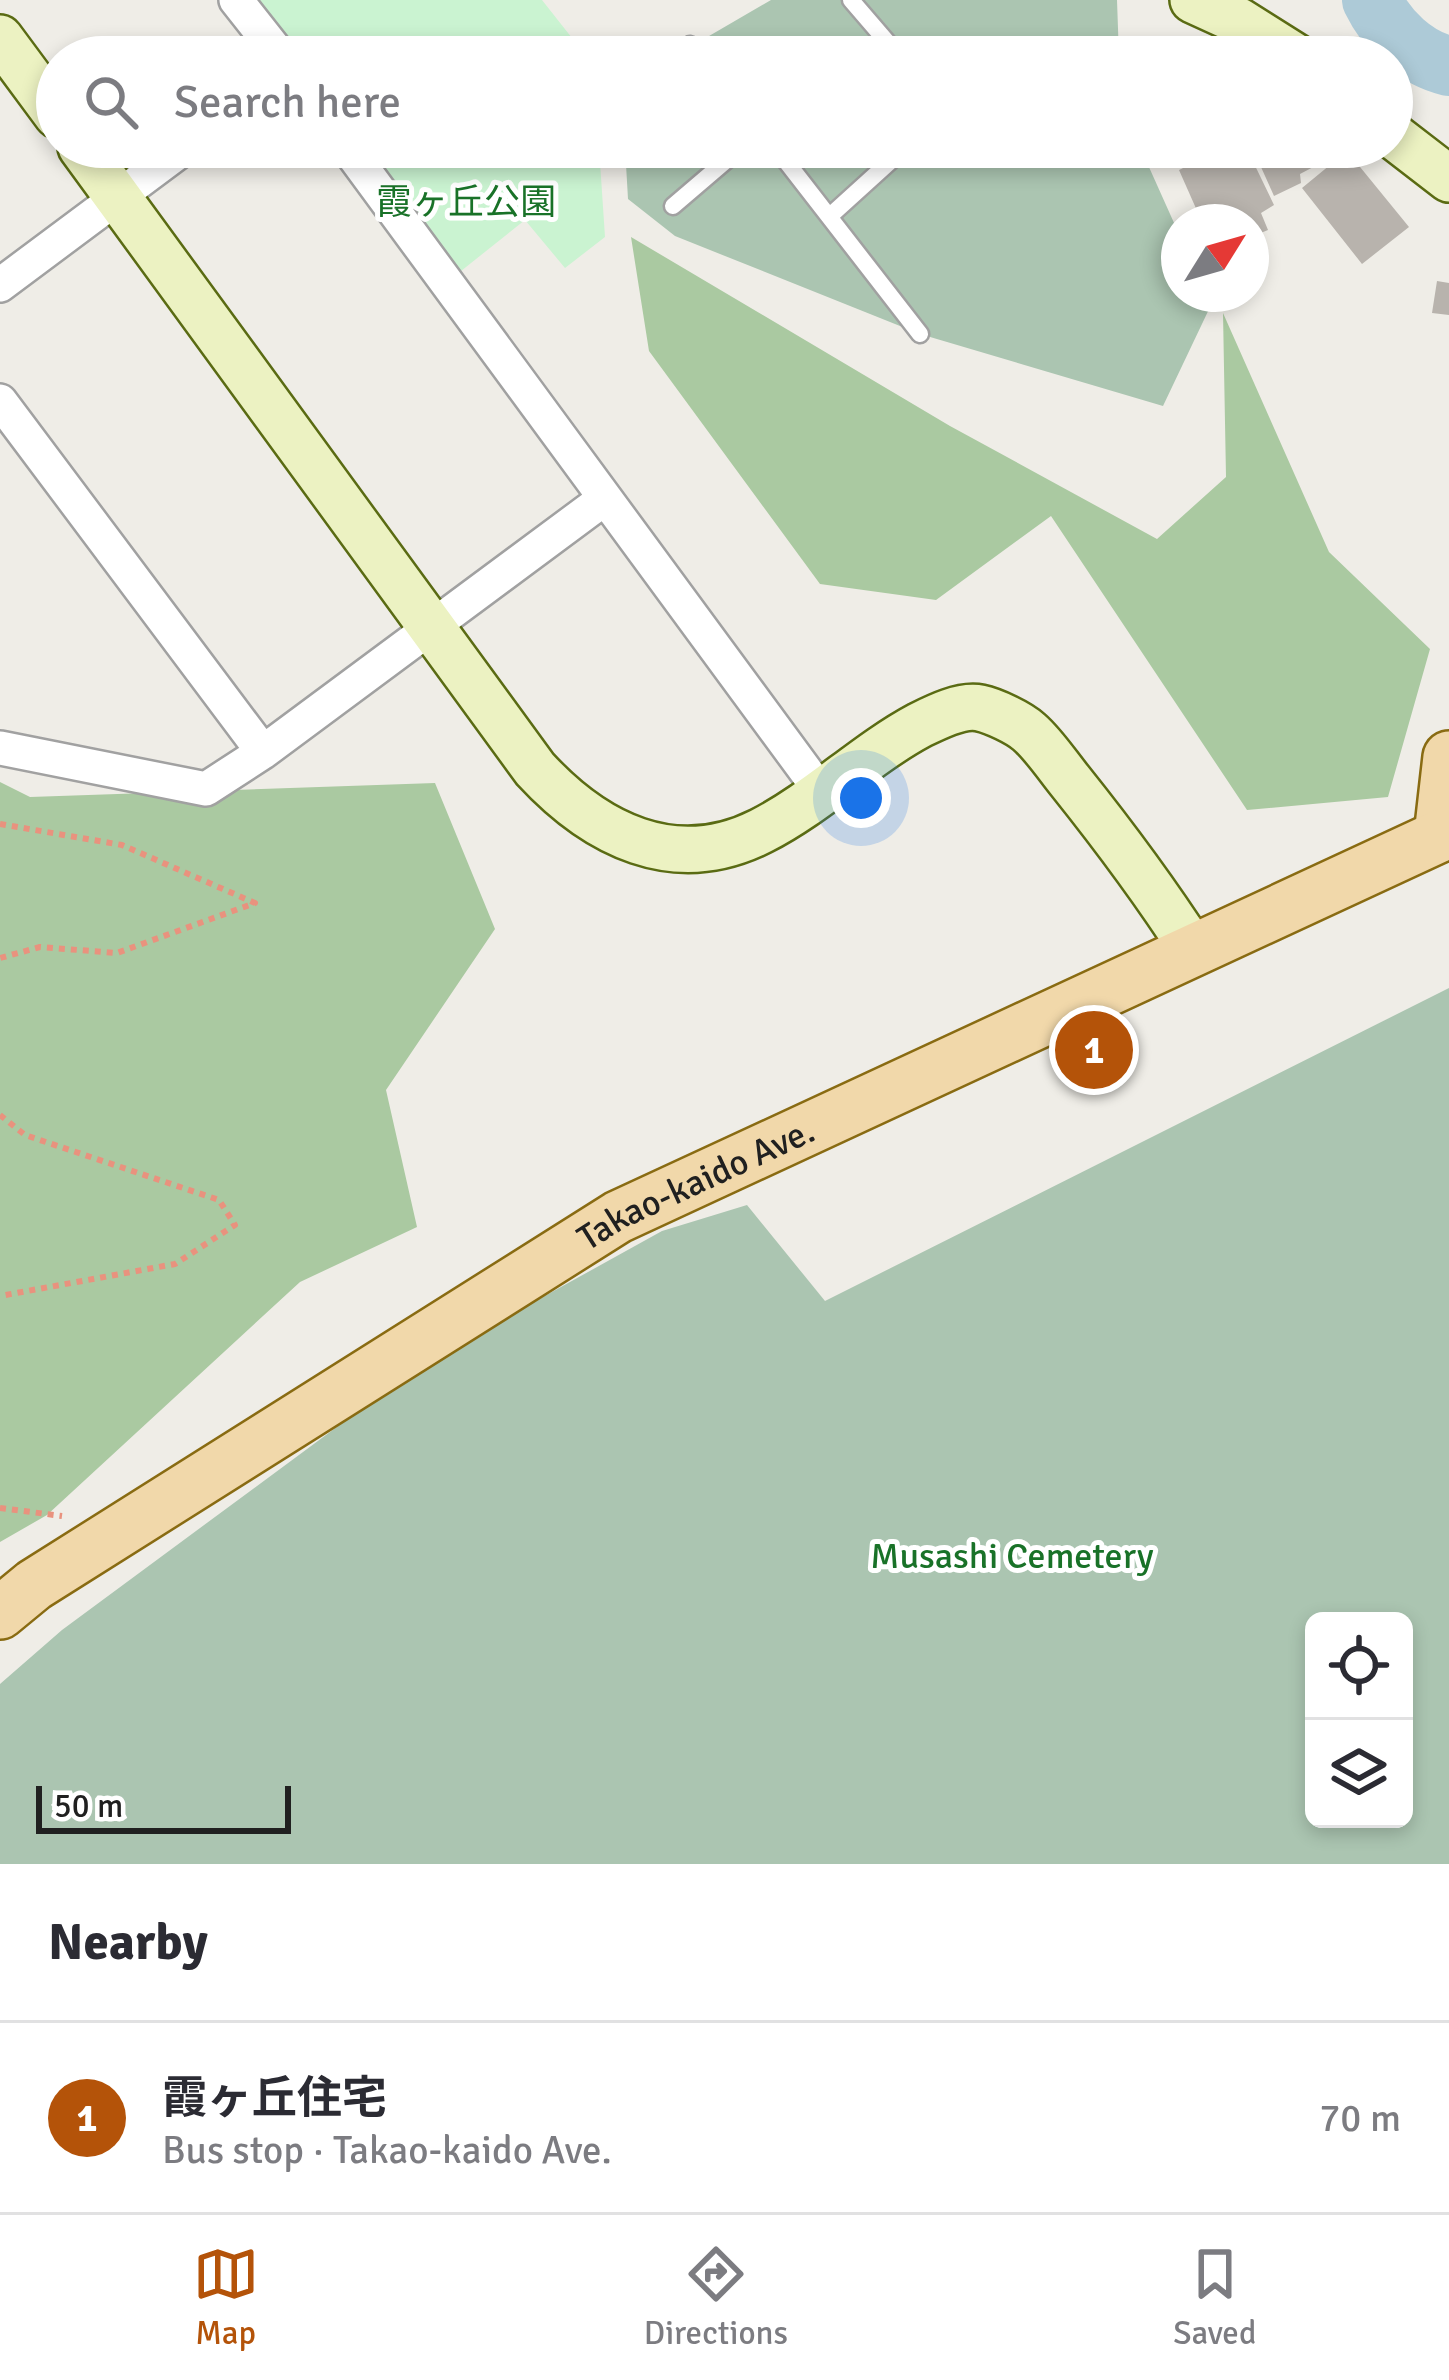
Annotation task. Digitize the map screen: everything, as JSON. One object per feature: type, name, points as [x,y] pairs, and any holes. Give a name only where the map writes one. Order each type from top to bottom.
[{"type":"main road","points":[[1444,834],[1449,757]]},
{"type":"main road","name":"Takao-kaido Ave.","points":[[0,1613],[34,1585],[618,1217],[1444,834]]},
{"type":"street","points":[[236,0],[264,36]]},
{"type":"street","points":[[1193,0],[1263,36]]},
{"type":"street","points":[[0,38],[36,87]]},
{"type":"street","points":[[1413,151],[1449,179]]},
{"type":"street","points":[[97,168],[535,769],[566,803],[593,823],[656,847],[699,849],[758,832],[896,739],[940,715],[978,707],[1028,729],[1106,826],[1193,950]]},
{"type":"street","points":[[0,285],[157,168]]},
{"type":"street","points":[[362,168],[822,793]]},
{"type":"street","points":[[0,401],[263,752]]},
{"type":"street","points":[[0,748],[206,788],[263,752],[604,499]]},
{"type":"lane","points":[[851,0],[882,36]]},
{"type":"lane","points":[[673,206],[717,168]]},
{"type":"lane","points":[[792,168],[920,334]]},
{"type":"lane","points":[[831,215],[883,168]]},
{"type":"path","points":[[0,824],[122,845],[255,903],[117,953],[40,946],[0,958]]},
{"type":"path","points":[[0,1115],[25,1135],[219,1200],[235,1225],[175,1264],[0,1296]]},
{"type":"path","points":[[0,1508],[73,1516]]},
{"type":"green space","points":[[251,0],[542,0],[570,36],[278,36]]},
{"type":"green space","points":[[771,0],[1117,0],[1118,36],[709,36]]},
{"type":"green space","name":"霞ヶ丘公園","points":[[377,168],[600,168],[605,237],[565,268],[525,220],[456,275]]},
{"type":"green space","points":[[626,168],[1149,168],[1166,204],[1161,204],[1161,312],[1208,312],[1163,406],[920,334],[675,236],[628,199]]},
{"type":"green space","points":[[631,237],[950,426],[1157,539],[1226,477],[1223,313],[1329,552],[1430,649],[1388,797],[1247,810],[1051,516],[936,600],[820,584],[649,351]]},
{"type":"green space","points":[[0,782],[30,797],[435,783],[495,929],[386,1090],[417,1227],[300,1282],[47,1515],[0,1542]]},
{"type":"green space","name":"Musashi Cemetery","points":[[1449,988],[1449,1864],[0,1864],[0,1684],[62,1630],[422,1364],[662,1231],[747,1205],[825,1301]]},
{"type":"building","points":[[1183,168],[1256,168],[1274,205],[1269,208],[1269,204],[1194,204],[1179,170]]},
{"type":"building","points":[[1261,168],[1311,168],[1300,174],[1301,183],[1274,196]]},
{"type":"building","points":[[1326,168],[1361,168],[1409,227],[1362,264],[1302,188]]},
{"type":"building","points":[[1437,281],[1449,283],[1449,315],[1432,313]]},
{"type":"waterway","points":[[1372,0],[1398,36]]},
{"type":"waterway","points":[[1413,49],[1449,66]]},
{"type":"place","name":"霞ヶ丘住宅","points":[[1094,1050]]}]
